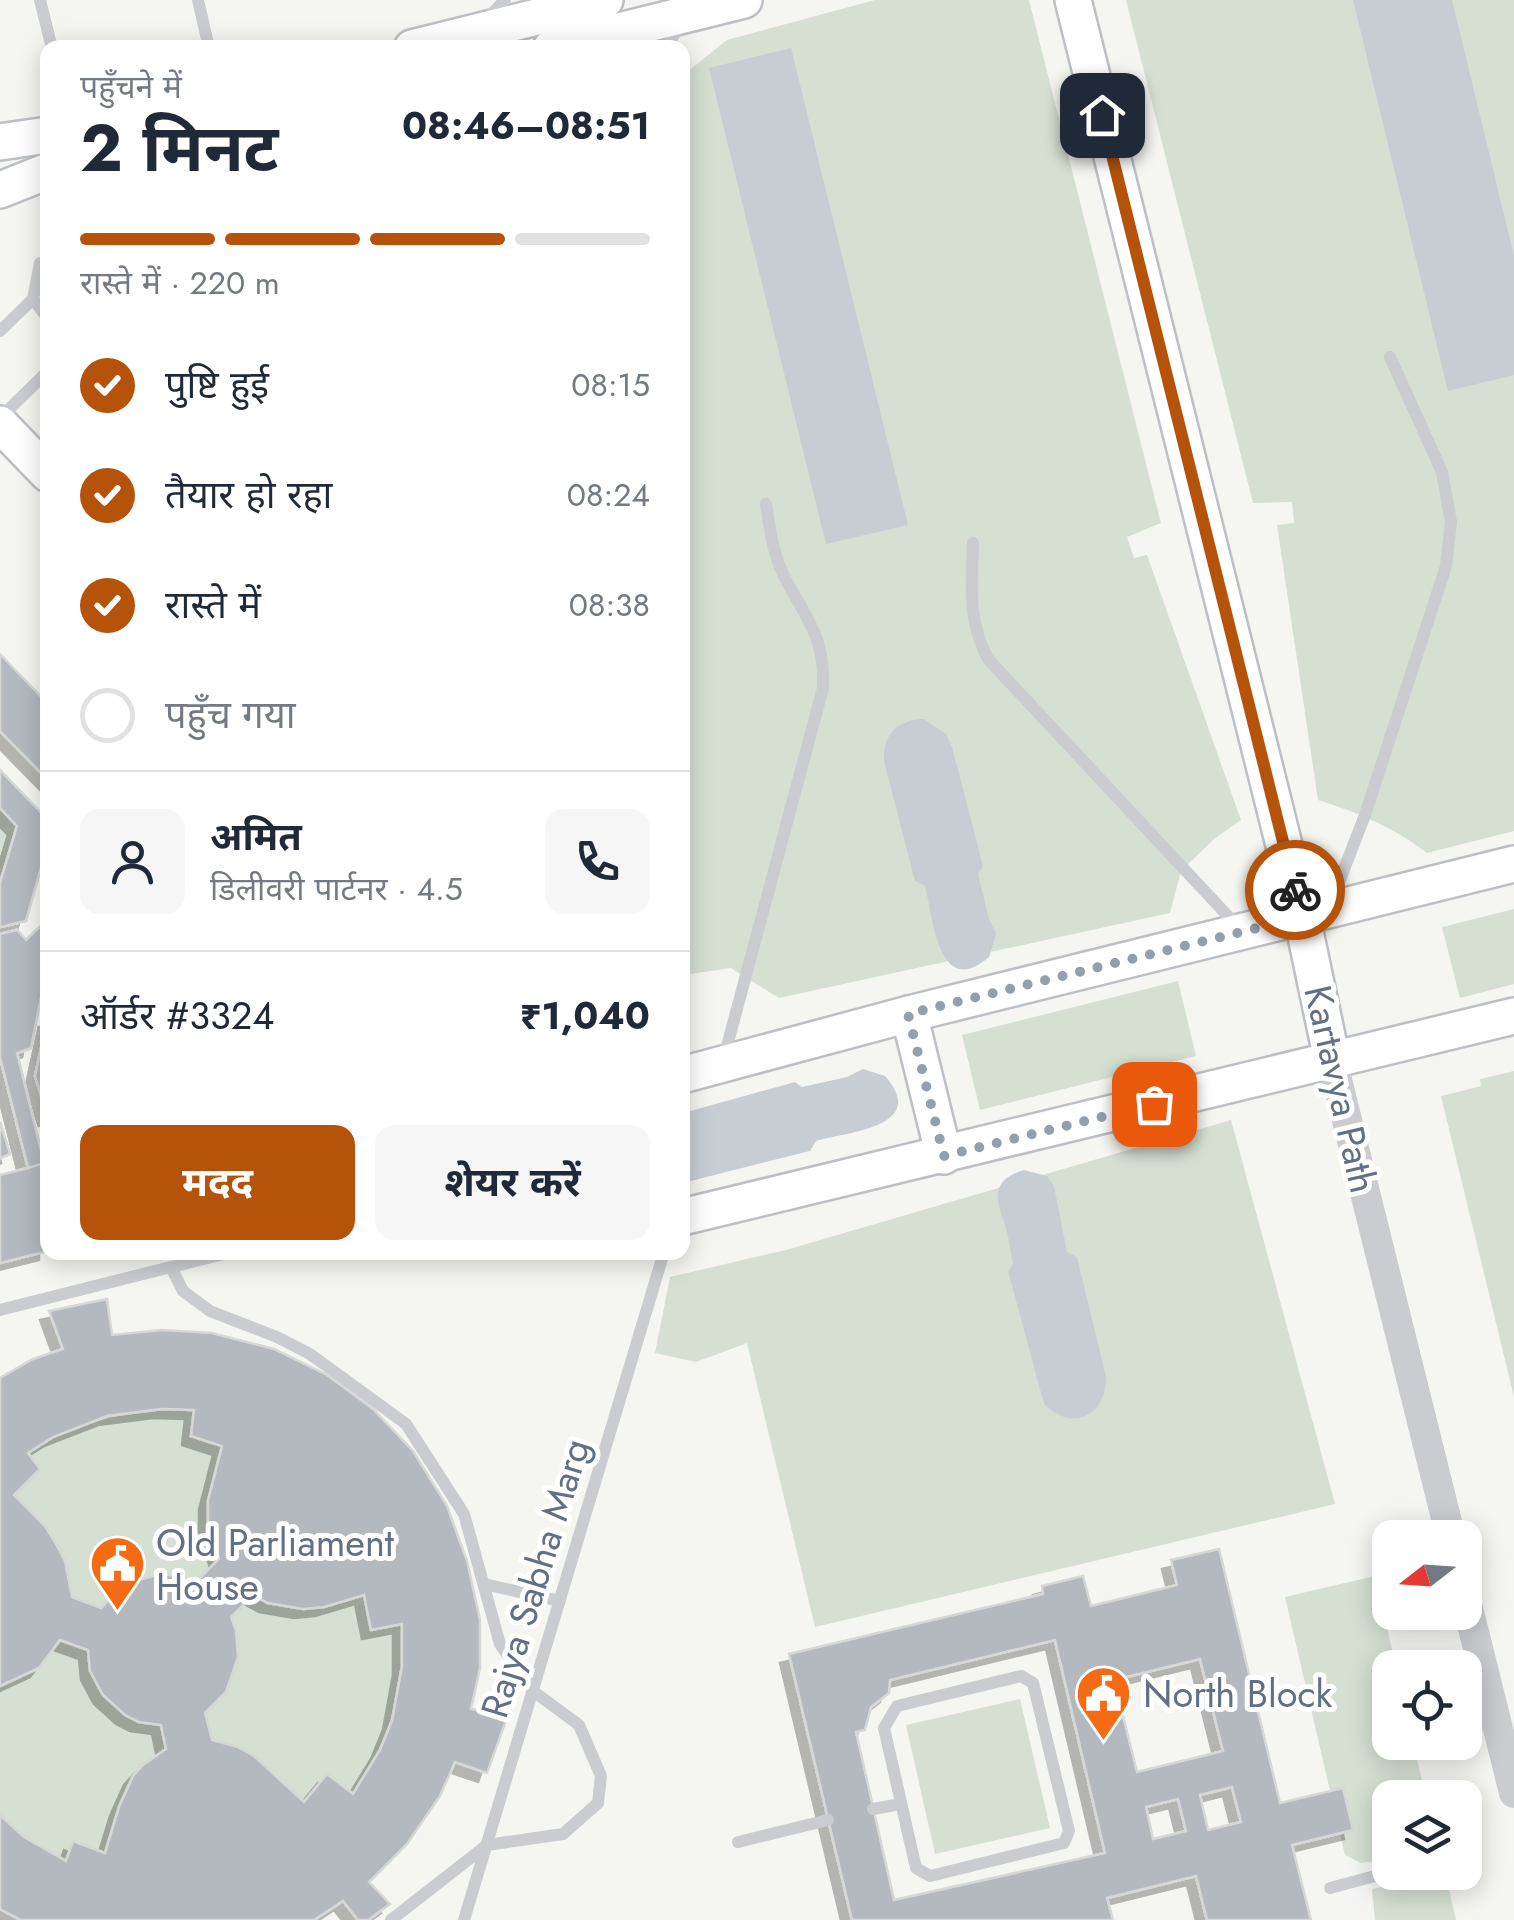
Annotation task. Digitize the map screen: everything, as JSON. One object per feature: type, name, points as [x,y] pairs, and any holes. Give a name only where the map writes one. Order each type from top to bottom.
[{"type":"main road","points":[[443,40],[606,0]]},
{"type":"main road","points":[[583,40],[744,0]]},
{"type":"main road","name":"Kartavya Path","points":[[1073,0],[1315,913],[1332,1060]]},
{"type":"main road","points":[[0,142],[40,136]]},
{"type":"main road","points":[[0,190],[40,174]]},
{"type":"main road","points":[[0,421],[40,465]]},
{"type":"main road","points":[[690,1072],[908,1014],[1514,864]]},
{"type":"main road","points":[[908,1014],[944,1156]]},
{"type":"main road","points":[[690,1216],[1514,1016]]},
{"type":"street","name":"Kartavya Path","points":[[1332,1060],[1446,1520]]},
{"type":"street","points":[[1473,1630],[1514,1793]]},
{"type":"lane","points":[[40,0],[50,40]]},
{"type":"lane","points":[[198,0],[206,40]]},
{"type":"lane","points":[[474,32],[505,0]]},
{"type":"lane","points":[[672,40],[685,14]]},
{"type":"lane","points":[[0,332],[33,300],[40,263]]},
{"type":"lane","points":[[33,300],[40,309]]},
{"type":"lane","points":[[1315,913],[1365,815],[1446,566],[1451,522],[1442,472],[1390,357]]},
{"type":"lane","points":[[0,421],[40,378]]},
{"type":"lane","points":[[722,1062],[823,688],[820,640],[785,578],[774,550],[766,504]]},
{"type":"lane","points":[[973,544],[971,606],[976,635],[988,658],[1242,931]]},
{"type":"lane","points":[[0,1310],[199,1260]]},
{"type":"lane","name":"Rajya Sabha Marg","points":[[464,1920],[662,1260]]},
{"type":"lane","points":[[171,1267],[183,1291],[210,1310],[310,1354],[406,1424],[464,1514],[500,1644],[533,1691],[579,1725],[601,1776],[598,1803],[562,1834],[486,1845],[391,1920]]},
{"type":"lane","points":[[484,1584],[560,1601]]},
{"type":"lane","points":[[1020,1676],[1033,1682],[1069,1830],[1064,1843],[930,1876],[916,1868],[901,1804],[884,1728],[897,1706],[1020,1676]]},
{"type":"lane","points":[[874,1809],[901,1804]]},
{"type":"lane","points":[[738,1842],[828,1820]]},
{"type":"lane","points":[[1330,1888],[1372,1877]]},
{"type":"shaded area","points":[[875,0],[1029,0],[1161,523],[1127,537],[1134,558],[1147,555],[1241,820],[1214,839],[1181,871],[1170,913],[779,998],[731,968],[690,974],[690,70],[727,40]]},
{"type":"shaded area","points":[[1126,0],[1514,0],[1514,831],[1427,853],[1375,822],[1318,800],[1277,525],[1294,523],[1292,502],[1253,503]]},
{"type":"shaded area","points":[[1353,0],[1452,0],[1514,256],[1514,375],[1448,391]]},
{"type":"shaded area","points":[[791,48],[908,525],[826,544],[709,68]]},
{"type":"shaded area","points":[[924,719],[946,734],[952,747],[983,866],[978,874],[996,934],[989,957],[972,968],[959,969],[948,962],[941,949],[925,886],[915,881],[884,761],[886,743],[894,730],[906,722]]},
{"type":"shaded area","points":[[0,808],[17,826],[0,883]]},
{"type":"shaded area","points":[[1514,909],[1514,984],[1460,998],[1442,927]]},
{"type":"shaded area","points":[[1178,981],[1196,1056],[980,1110],[962,1035]]},
{"type":"shaded area","points":[[863,1069],[885,1076],[896,1093],[898,1106],[891,1117],[863,1130],[816,1141],[810,1151],[690,1181],[690,1111],[795,1082],[802,1087],[847,1077]]},
{"type":"shaded area","points":[[1514,1071],[1514,1397],[1441,1096],[1481,1086],[1480,1079]]},
{"type":"shaded area","points":[[1231,1120],[1335,1504],[815,1627],[747,1343],[696,1362],[655,1353],[670,1277],[786,1250]]},
{"type":"shaded area","points":[[1024,1170],[1047,1176],[1054,1186],[1067,1252],[1077,1257],[1106,1377],[1100,1402],[1086,1416],[1066,1417],[1044,1404],[1008,1271],[1013,1264],[999,1190],[1006,1178]]},
{"type":"shaded area","points":[[162,1409],[194,1410],[191,1436],[222,1446],[210,1502],[211,1529],[219,1559],[196,1582],[169,1575],[144,1577],[121,1589],[101,1608],[72,1597],[65,1567],[53,1541],[14,1495],[40,1469],[28,1453],[92,1423]]},
{"type":"shaded area","points":[[1372,1577],[1372,1630],[1387,1630],[1392,1650],[1372,1650],[1372,1760],[1417,1760],[1422,1780],[1372,1780],[1372,1861],[1361,1863],[1345,1855],[1285,1597]]},
{"type":"shaded area","points":[[253,1595],[281,1605],[308,1607],[364,1595],[371,1630],[402,1624],[401,1670],[392,1714],[376,1755],[353,1794],[327,1774],[304,1802],[251,1755],[212,1740],[205,1713],[230,1681],[238,1657],[231,1617]]},
{"type":"shaded area","points":[[60,1640],[88,1650],[94,1679],[120,1711],[161,1725],[166,1749],[132,1782],[119,1807],[105,1853],[74,1841],[66,1861],[24,1837],[0,1815],[0,1686],[39,1668]]},
{"type":"shaded area","points":[[1020,1699],[1050,1828],[935,1854],[906,1725]]},
{"type":"shaded area","points":[[1372,1890],[1449,1890],[1456,1920],[1375,1920]]},
{"type":"building","points":[[0,654],[40,696],[40,772],[0,731]]},
{"type":"building","points":[[0,770],[40,812],[40,871],[26,921],[0,927],[0,883],[17,826],[0,808]]},
{"type":"building","points":[[0,770],[40,812],[40,871],[26,921],[0,927],[0,883],[17,826],[0,808]]},
{"type":"building","points":[[40,927],[40,1002],[31,1048],[17,1053],[40,1147],[40,1253],[0,1263],[0,1175],[28,1168],[0,1057],[0,1025],[9,1023],[18,971],[7,961],[0,962],[0,934],[17,930],[26,940]]},
{"type":"building","points":[[40,927],[40,1002],[31,1048],[17,1053],[40,1147],[40,1164],[28,1168],[0,1057],[0,934],[17,930],[26,940]]},
{"type":"building","points":[[40,1053],[40,1092],[35,1076]]},
{"type":"building","points":[[40,1053],[40,1092],[35,1076]]},
{"type":"building","points":[[0,1122],[10,1154],[0,1158]]},
{"type":"building","points":[[0,1122],[10,1154],[0,1158]]},
{"type":"building","name":"Old Parliament House","points":[[107,1299],[112,1335],[162,1330],[212,1333],[274,1349],[327,1375],[373,1409],[413,1451],[447,1506],[467,1561],[480,1620],[480,1668],[471,1709],[508,1715],[487,1773],[455,1762],[440,1796],[407,1844],[369,1882],[390,1904],[368,1920],[358,1920],[343,1901],[314,1920],[21,1920],[0,1909],[0,1815],[24,1837],[66,1861],[73,1841],[105,1853],[133,1776],[166,1749],[161,1725],[125,1715],[103,1695],[90,1671],[88,1650],[60,1640],[39,1668],[0,1686],[0,1378],[33,1359],[63,1349],[49,1311]],"holes":[[[162,1409],[194,1410],[191,1436],[222,1446],[208,1501],[208,1523],[219,1559],[196,1582],[161,1574],[127,1583],[101,1608],[72,1597],[65,1561],[56,1544],[45,1526],[14,1495],[40,1469],[28,1453],[53,1437],[107,1416]],[[253,1595],[268,1603],[303,1609],[364,1595],[371,1630],[402,1624],[402,1666],[392,1721],[380,1750],[353,1794],[327,1774],[304,1802],[254,1756],[212,1740],[205,1713],[226,1692],[238,1657],[231,1617]]]},
{"type":"building","name":"North Block","points":[[1219,1549],[1280,1803],[1343,1788],[1353,1830],[1292,1845],[1311,1920],[1207,1920],[1196,1876],[1107,1898],[1113,1920],[852,1920],[789,1654],[1043,1594],[1042,1586],[1083,1576],[1091,1606],[1177,1585],[1171,1560]],"holes":[[[1055,1640],[1105,1853],[894,1900],[856,1732],[865,1730],[871,1707],[889,1693],[890,1680]],[[1200,1659],[1223,1751],[1137,1772],[1114,1680]],[[1232,1787],[1241,1822],[1208,1830],[1200,1795]],[[1178,1799],[1186,1831],[1153,1839],[1146,1807]]]},
{"type":"way so far","points":[[1154,1104],[944,1156],[908,1014],[1302,917],[1295,890]]},
{"type":"place","name":"Old Parliament House","points":[[117,1613]]},
{"type":"place","name":"North Block","points":[[1104,1742]]},
{"type":"route","points":[[1102,115],[1295,890]]}]
